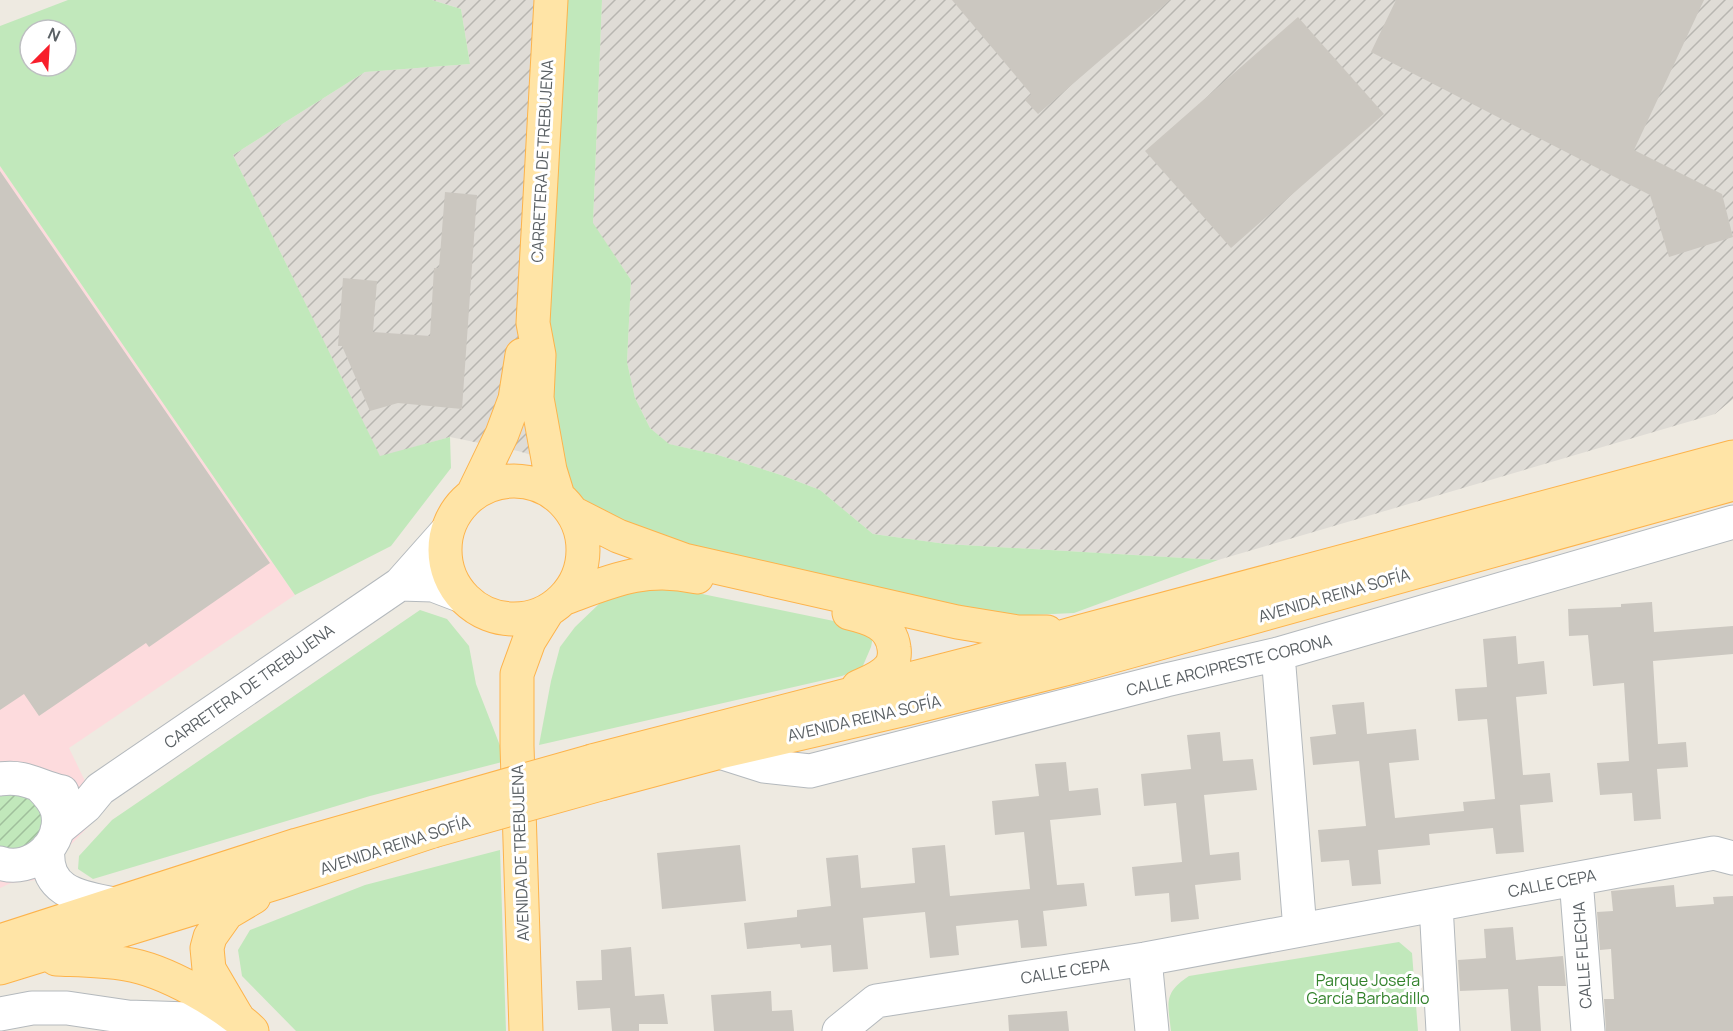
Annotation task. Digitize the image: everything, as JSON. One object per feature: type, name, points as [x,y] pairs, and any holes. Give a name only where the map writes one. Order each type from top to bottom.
[{"type":"main road","name":"CARRETERA DE TREBUJENA","points":[[551,0],[533,323],[539,355],[537,398],[550,470],[565,505]]},
{"type":"main road","name":"CARRETERA DE TREBUJENA","points":[[473,494],[502,434],[515,399],[523,351],[533,323]]},
{"type":"main road","name":"AVENIDA REINA SOFÍA","points":[[0,941],[297,844],[431,819],[598,772],[824,702],[1733,457]]},
{"type":"main road","points":[[824,702],[875,679],[891,666],[895,654],[893,641],[885,627],[869,618],[682,573],[641,573],[609,582],[525,619],[502,619],[471,604],[450,576],[445,554],[447,531],[456,513],[473,494],[493,484],[516,481],[538,485],[565,505],[618,536],[684,560],[957,622],[1018,632],[1082,631]]},
{"type":"main road","name":"AVENIDA REINA SOFÍA","points":[[598,772],[720,752],[1077,666],[1733,484]]},
{"type":"main road","points":[[556,605],[578,579],[584,557],[582,534],[565,505]]},
{"type":"main road","name":"AVENIDA DE TREBUJENA","points":[[471,604],[502,641],[517,674]]},
{"type":"main road","name":"AVENIDA DE TREBUJENA","points":[[526,1031],[517,746],[517,674],[529,641],[556,605]]},
{"type":"main road","name":"AVENIDA REINA SOFÍA","points":[[0,968],[279,882],[431,819]]},
{"type":"main road","points":[[245,1024],[209,969],[207,948],[210,937],[228,913],[279,882]]},
{"type":"main road","points":[[33,958],[127,964],[167,976],[245,1024]]},
{"type":"street","name":"CALLE ARCIPRESTE CORONA","points":[[720,752],[764,766],[810,771],[1166,680],[1278,654],[1733,522]]},
{"type":"street","name":"CARRETERA DE TREBUJENA","points":[[0,863],[20,866],[34,861],[52,839],[86,807],[99,789],[400,584],[447,531]]},
{"type":"street","points":[[400,584],[433,585],[471,604]]},
{"type":"street","points":[[1278,654],[1300,930]]},
{"type":"street","name":"CARRETERA DE TREBUJENA","points":[[0,778],[14,776],[41,787],[73,793],[99,789]]},
{"type":"street","points":[[41,787],[51,798],[57,811],[49,870],[55,882],[74,895],[114,904]]},
{"type":"street","name":"CALLE CEPA","points":[[839,1031],[876,1001],[1145,959],[1714,853],[1733,858]]},
{"type":"street","name":"CALLE FLECHA","points":[[1576,879],[1588,1031]]},
{"type":"street","points":[[1436,905],[1443,1031]]},
{"type":"street","points":[[1145,959],[1152,1031]]},
{"type":"street","points":[[0,1014],[32,1008],[67,1008],[128,1017],[245,1024]]},
{"type":"shaded area","points":[[432,0],[546,0],[545,459],[450,437],[380,457],[233,155],[365,72],[470,64],[461,9]]},
{"type":"shaded area","points":[[602,0],[1733,0],[1733,399],[1715,414],[1218,560],[946,544],[873,534],[820,490],[718,455],[668,444],[650,428],[635,398],[627,362],[631,280],[593,224]]},
{"type":"shaded area","points":[[0,166],[295,595],[69,748],[101,814],[36,880],[11,883],[0,888]]},
{"type":"green space","points":[[68,0],[432,0],[461,9],[470,64],[365,72],[233,155],[380,456],[450,437],[451,468],[391,546],[295,595],[0,166],[0,26],[18,19],[18,78],[78,78],[78,18],[21,18]]},
{"type":"green space","points":[[546,0],[602,0],[593,223],[631,280],[627,362],[635,398],[650,428],[669,444],[718,455],[820,490],[873,534],[946,544],[1218,560],[1074,613],[967,618],[629,531],[579,498],[545,459]]},
{"type":"green space","points":[[654,584],[863,627],[873,637],[871,647],[862,668],[842,676],[539,745],[560,647],[575,627],[600,603],[627,591]]},
{"type":"green space","points":[[420,610],[447,619],[469,646],[476,684],[506,761],[370,796],[93,879],[78,869],[79,856],[112,820]]},
{"type":"green space","points":[[0,792],[29,792],[47,820],[31,849],[0,850]]},
{"type":"green space","points":[[500,850],[506,1031],[296,1031],[242,976],[238,950],[250,930],[365,885]]},
{"type":"green space","name":"Parque Josefa García Barbadillo","points":[[1399,942],[1412,953],[1418,1031],[1171,1031],[1169,999],[1175,988],[1189,976]]},
{"type":"building","points":[[952,0],[1170,0],[1038,114],[1025,100],[1031,94]]},
{"type":"building","points":[[1396,0],[1704,0],[1634,150],[1722,194],[1733,237],[1669,257],[1650,195],[1371,52]]},
{"type":"building","points":[[1298,17],[1384,114],[1231,248],[1145,151]]},
{"type":"building","points":[[0,171],[270,563],[149,647],[146,643],[39,716],[24,694],[0,710]]},
{"type":"building","points":[[445,192],[477,195],[462,409],[398,403],[370,411],[342,346],[338,346],[343,278],[377,281],[373,332],[430,336],[434,268],[439,268]]},
{"type":"building","points":[[1652,602],[1654,632],[1733,626],[1733,654],[1653,661],[1658,744],[1686,742],[1688,767],[1657,769],[1661,819],[1634,821],[1632,793],[1600,795],[1597,763],[1629,761],[1624,683],[1593,686],[1588,635],[1569,636],[1568,609],[1621,607],[1621,604]]},
{"type":"building","points":[[1516,636],[1518,664],[1544,661],[1547,694],[1516,697],[1523,775],[1550,773],[1553,802],[1520,805],[1524,852],[1496,854],[1493,828],[1429,834],[1430,845],[1378,850],[1381,884],[1352,886],[1349,860],[1321,862],[1318,830],[1366,826],[1359,761],[1313,765],[1310,737],[1336,734],[1332,705],[1364,702],[1367,734],[1416,729],[1419,760],[1389,763],[1395,818],[1464,811],[1463,802],[1495,799],[1487,719],[1458,721],[1455,689],[1487,687],[1483,639]]},
{"type":"building","points":[[1220,732],[1223,761],[1253,759],[1257,790],[1204,795],[1210,855],[1239,852],[1241,880],[1195,885],[1199,919],[1171,922],[1169,893],[1135,896],[1132,867],[1182,862],[1176,803],[1144,806],[1141,774],[1191,769],[1187,735]]},
{"type":"building","points":[[1066,762],[1069,791],[1098,788],[1101,815],[1050,820],[1057,885],[1084,883],[1087,906],[1043,911],[1047,946],[1021,948],[1018,920],[956,926],[959,955],[930,958],[925,912],[863,918],[868,969],[833,972],[831,945],[801,948],[800,944],[747,949],[744,923],[797,917],[797,910],[831,906],[826,858],[858,855],[861,888],[915,883],[912,848],[945,845],[950,896],[1030,889],[1024,832],[995,835],[992,801],[1039,796],[1035,764]]},
{"type":"building","points":[[740,845],[746,901],[662,909],[657,853]]},
{"type":"building","points":[[1674,885],[1676,907],[1714,904],[1713,897],[1733,896],[1733,1031],[1606,1031],[1604,999],[1614,999],[1611,949],[1600,950],[1597,912],[1613,911],[1611,891]]},
{"type":"building","points":[[1513,927],[1516,960],[1563,956],[1566,986],[1538,986],[1541,1031],[1511,1031],[1508,989],[1460,991],[1458,960],[1486,958],[1484,929]]},
{"type":"building","points":[[631,947],[635,996],[664,994],[668,1024],[639,1024],[639,1031],[612,1031],[610,1008],[578,1010],[576,981],[602,980],[601,950]]},
{"type":"building","points":[[771,991],[772,1011],[792,1010],[794,1031],[714,1031],[711,995]]},
{"type":"building","points":[[1067,1011],[1069,1031],[1009,1031],[1008,1015]]}]
